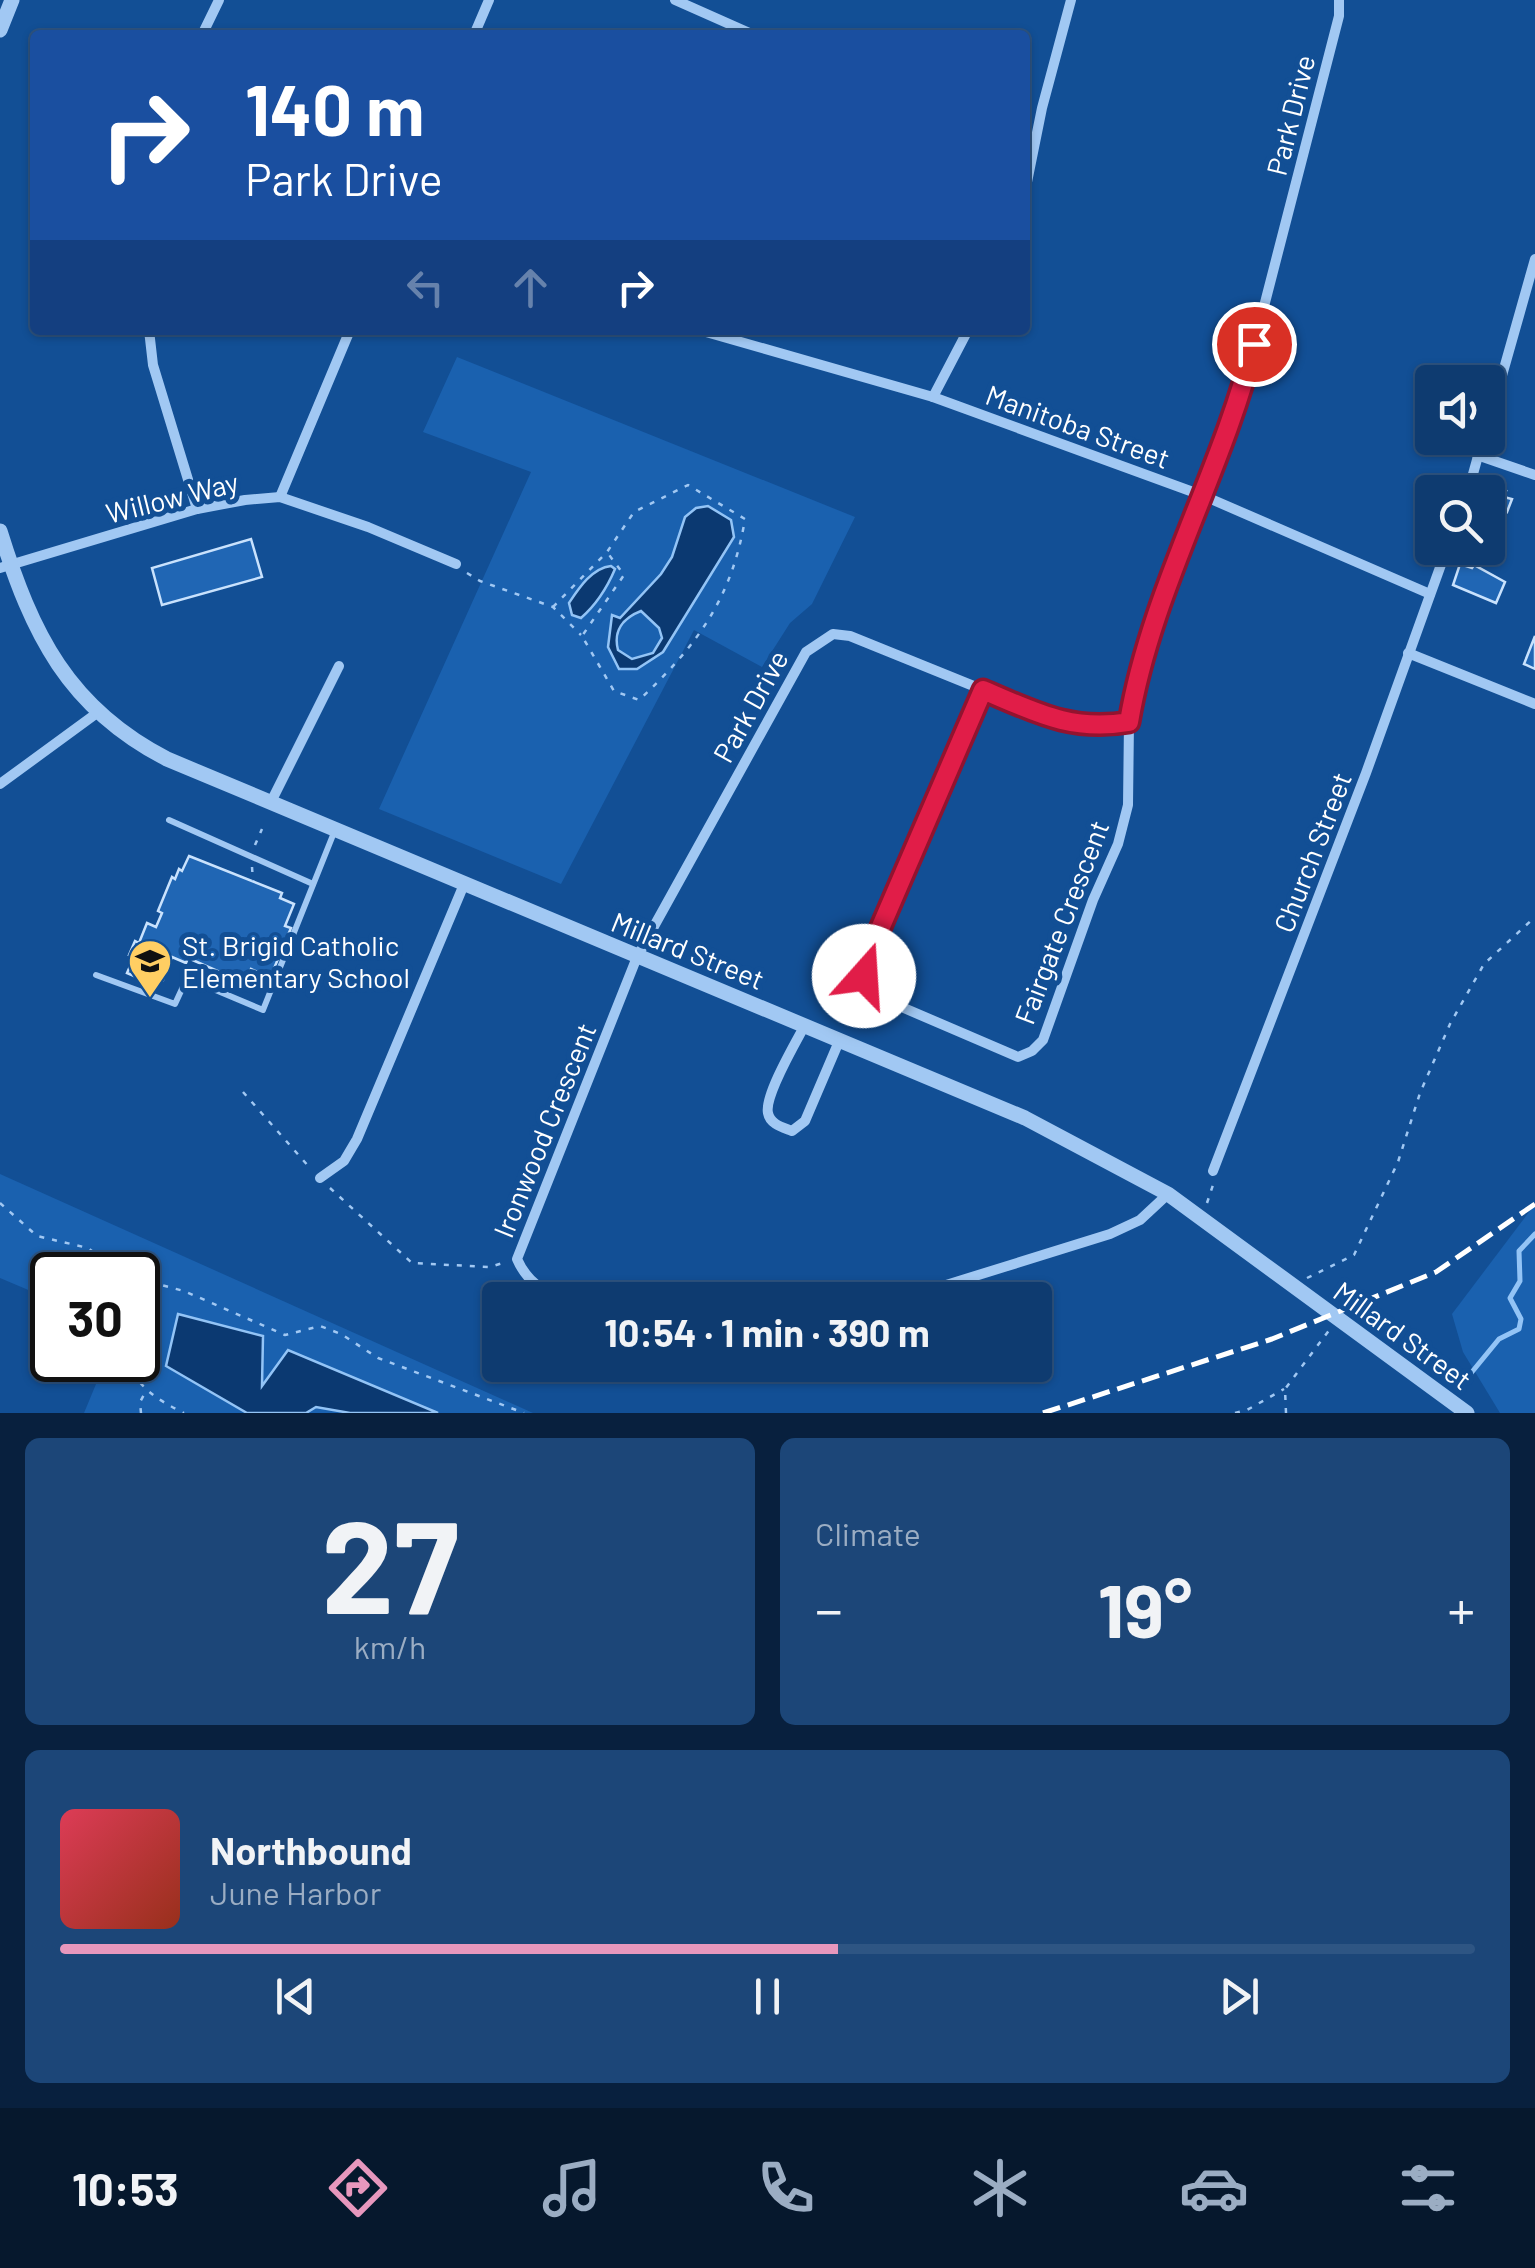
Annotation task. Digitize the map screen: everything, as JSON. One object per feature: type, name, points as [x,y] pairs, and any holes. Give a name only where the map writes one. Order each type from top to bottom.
[{"type":"street","points":[[0,30],[12,0]]},
{"type":"street","points":[[204,30],[219,0]]},
{"type":"street","points":[[476,30],[489,0]]},
{"type":"street","points":[[674,0],[742,30]]},
{"type":"street","points":[[708,15],[714,0]]},
{"type":"street","points":[[1030,149],[1071,0]]},
{"type":"street","name":"Park Drive","points":[[637,957],[806,652],[818,641],[833,634],[882,646],[1060,721],[1083,726],[1129,722],[1146,647],[1245,380],[1340,0]]},
{"type":"street","points":[[1505,370],[1532,283],[1535,260]]},
{"type":"street","points":[[149,335],[152,365],[197,509]]},
{"type":"street","points":[[280,498],[348,335]]},
{"type":"street","name":"Manitoba Street","points":[[717,335],[933,396],[1204,496],[1430,594]]},
{"type":"street","points":[[933,396],[965,335]]},
{"type":"street","points":[[1472,475],[1476,455],[1535,475]]},
{"type":"street","name":"Willow Way","points":[[5,566],[197,509],[280,498],[385,533],[456,564]]},
{"type":"street","name":"Millard Street","points":[[0,531],[5,566],[61,672],[97,713],[134,742],[168,760],[1026,1118],[1168,1194],[1467,1413]]},
{"type":"street","name":"Church Street","points":[[1213,1171],[1359,791],[1441,565]]},
{"type":"street","points":[[1408,654],[1535,704]]},
{"type":"street","points":[[271,802],[339,666]]},
{"type":"street","name":"Fairgate Crescent","points":[[983,690],[870,952],[864,976],[876,996],[1018,1057],[1032,1052],[1043,1040],[1093,900],[1118,844],[1128,805],[1129,722]]},
{"type":"street","points":[[0,784],[97,713]]},
{"type":"street","points":[[320,1178],[344,1161],[357,1139],[465,882]]},
{"type":"street","name":"Ironwood Crescent","points":[[532,1282],[518,1258],[637,957]]},
{"type":"street","points":[[805,1025],[769,1099],[768,1112],[775,1125],[792,1131],[805,1121],[840,1039]]},
{"type":"street","points":[[956,1282],[1110,1234],[1140,1220],[1168,1194]]},
{"type":"lane","points":[[170,820],[313,884]]},
{"type":"lane","points":[[96,976],[174,1004],[187,978],[263,1010],[336,829]]},
{"type":"path","points":[[456,564],[480,582],[553,607],[582,636],[614,692],[639,700],[661,680],[717,610],[738,559],[745,519],[688,485],[634,512],[607,552],[553,607]]},
{"type":"path","points":[[582,636],[624,575],[607,552]]},
{"type":"path","points":[[1292,1285],[1354,1256],[1398,1162],[1420,1093],[1450,1024],[1484,964],[1535,918]]},
{"type":"path","points":[[243,1092],[288,1147],[412,1264],[490,1267],[518,1258]]},
{"type":"path","points":[[1200,1218],[1215,1186],[1213,1171]]},
{"type":"path","points":[[0,1203],[37,1236],[93,1252]]},
{"type":"path","points":[[160,1284],[286,1335],[320,1326],[341,1334],[378,1358],[524,1413]]},
{"type":"path","points":[[1235,1413],[1285,1389],[1337,1319]]},
{"type":"path","points":[[137,1382],[160,1401],[184,1413]]},
{"type":"path","points":[[142,1413],[140,1402],[146,1389]]},
{"type":"path","points":[[1285,1389],[1286,1413]]},
{"type":"shaded area","points":[[457,357],[855,517],[812,604],[790,623],[762,667],[694,630],[561,884],[379,809],[531,472],[423,432]]},
{"type":"shaded area","points":[[708,506],[731,520],[734,537],[663,652],[637,669],[619,669],[608,647],[612,615],[620,618],[661,574],[672,557],[685,517],[696,508]],"holes":[[[641,611],[659,628],[662,638],[653,653],[632,659],[618,650],[618,631],[635,614]]]},
{"type":"shaded area","points":[[611,566],[615,569],[597,601],[581,618],[572,615],[569,603],[582,585]]},
{"type":"shaded area","points":[[0,1174],[533,1413],[84,1413],[97,1382],[160,1382],[160,1252],[30,1252],[30,1291],[0,1278]]},
{"type":"shaded area","points":[[1535,1204],[1535,1413],[1500,1413],[1463,1352],[1452,1314]]},
{"type":"shaded area","points":[[178,1314],[263,1336],[262,1386],[288,1350],[438,1413],[350,1413],[316,1407],[306,1413],[247,1413],[166,1366]]},
{"type":"building","points":[[1505,497],[1512,499],[1505,511]]},
{"type":"building","points":[[251,539],[262,577],[162,605],[152,568]]},
{"type":"building","points":[[1460,565],[1474,565],[1505,582],[1496,603],[1453,585]]},
{"type":"building","points":[[1535,636],[1535,669],[1524,664]]},
{"type":"building","points":[[189,856],[282,893],[280,898],[294,904],[285,926],[291,928],[270,978],[251,969],[243,987],[225,979],[227,975],[188,958],[186,963],[172,957],[163,980],[158,979],[155,985],[127,973],[135,941],[139,943],[147,923],[156,927],[172,877],[175,879],[179,869],[182,871]]},
{"type":"waterway","points":[[1467,1378],[1499,1339],[1519,1329],[1521,1319],[1510,1298],[1520,1281],[1519,1251],[1535,1234]]},
{"type":"railway","points":[[1043,1413],[1272,1339],[1436,1272],[1535,1204]]},
{"type":"place","name":"St. Brigid Catholic Elementary School","points":[[150,999]]},
{"type":"route","points":[[864,976],[870,952],[924,822],[983,690],[1060,721],[1083,726],[1129,722],[1146,647],[1204,496],[1254,344]]}]
